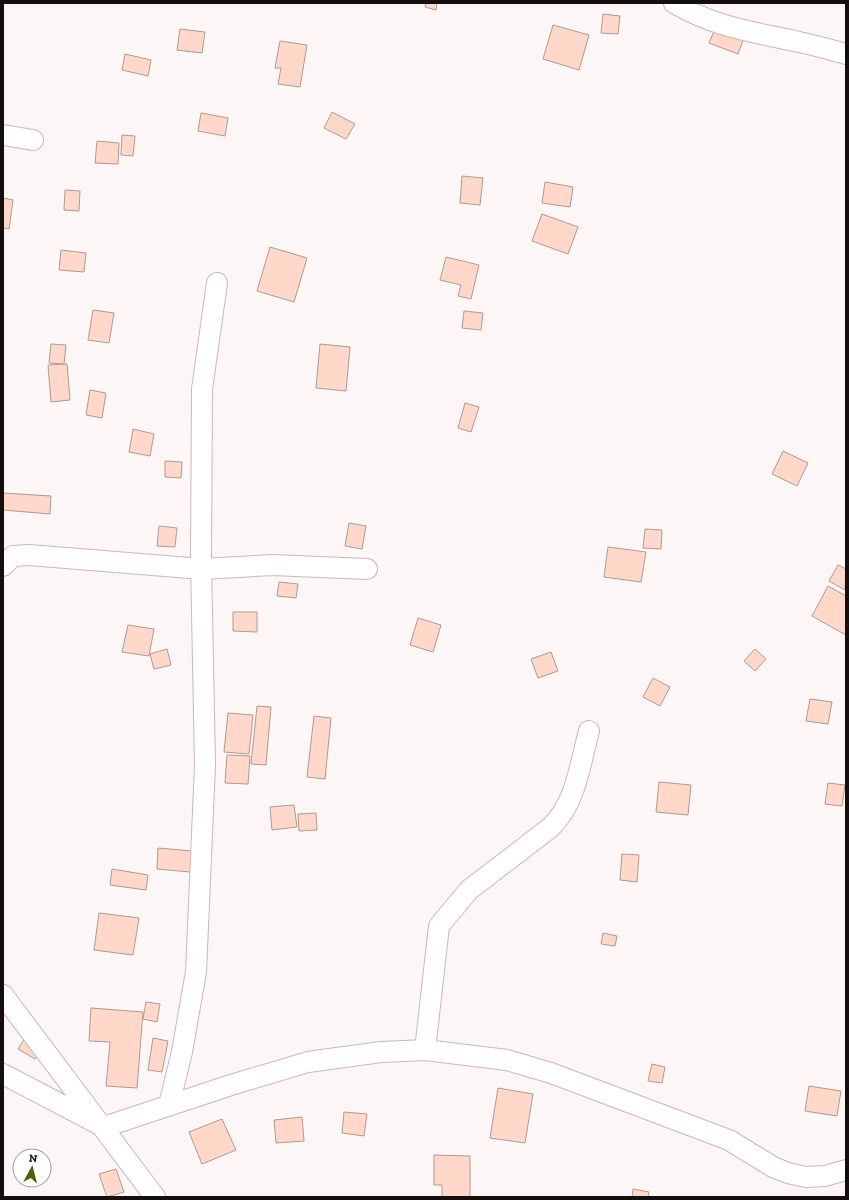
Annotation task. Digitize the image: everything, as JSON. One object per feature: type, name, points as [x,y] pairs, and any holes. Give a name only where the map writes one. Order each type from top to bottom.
[{"type":"street","points":[[674,3],[714,22],[741,31],[799,42],[846,54]]},
{"type":"street","points":[[3,136],[33,140]]},
{"type":"street","points":[[170,1105],[182,1052],[196,972],[205,765],[202,569],[202,389],[217,283]]},
{"type":"street","points":[[6,558],[29,555],[202,569],[273,565],[367,569]]},
{"type":"street","points":[[425,1050],[439,926],[470,890],[552,827],[562,817],[573,792],[589,731]]},
{"type":"street","points":[[3,994],[155,1197]]},
{"type":"street","points":[[3,1074],[104,1127],[230,1085],[308,1062],[381,1052],[425,1050],[507,1060],[551,1073],[729,1140],[772,1167],[788,1174],[818,1177],[846,1170]]},
{"type":"building","points":[[426,3],[437,3],[436,10],[425,7]]},
{"type":"building","points":[[603,14],[620,16],[618,34],[601,33]]},
{"type":"building","points":[[717,24],[745,35],[738,54],[709,43]]},
{"type":"building","points":[[553,25],[589,35],[579,70],[543,59]]},
{"type":"building","points":[[180,29],[205,32],[202,53],[177,50]]},
{"type":"building","points":[[280,41],[307,45],[300,87],[278,84],[281,68],[275,68]]},
{"type":"building","points":[[125,54],[151,60],[148,76],[122,70]]},
{"type":"building","points":[[332,112],[355,124],[346,139],[324,128]]},
{"type":"building","points":[[201,113],[228,118],[225,136],[198,131]]},
{"type":"building","points":[[122,135],[135,136],[133,156],[121,155]]},
{"type":"building","points":[[97,141],[119,143],[118,164],[95,163]]},
{"type":"building","points":[[462,176],[483,178],[480,205],[460,203]]},
{"type":"building","points":[[545,182],[573,187],[570,207],[542,203]]},
{"type":"building","points":[[65,190],[80,191],[79,211],[64,210]]},
{"type":"building","points":[[3,198],[13,200],[9,229],[3,228]]},
{"type":"building","points":[[542,214],[578,227],[568,254],[532,241]]},
{"type":"building","points":[[270,247],[307,258],[294,302],[257,291]]},
{"type":"building","points":[[61,250],[86,253],[84,272],[59,270]]},
{"type":"building","points":[[446,257],[479,265],[471,299],[458,296],[461,285],[440,280]]},
{"type":"building","points":[[93,310],[114,313],[109,343],[88,340]]},
{"type":"building","points":[[464,311],[483,313],[481,330],[462,328]]},
{"type":"building","points":[[51,344],[66,345],[64,364],[49,363]]},
{"type":"building","points":[[320,344],[350,347],[346,391],[316,388]]},
{"type":"building","points":[[67,364],[70,400],[51,402],[48,365]]},
{"type":"building","points":[[90,390],[106,393],[102,418],[86,415]]},
{"type":"building","points":[[465,403],[479,407],[471,432],[458,428]]},
{"type":"building","points":[[133,429],[154,434],[150,456],[129,452]]},
{"type":"building","points":[[783,451],[808,463],[797,486],[772,474]]},
{"type":"building","points":[[165,461],[182,462],[181,478],[165,477]]},
{"type":"building","points":[[3,493],[51,496],[50,514],[3,510]]},
{"type":"building","points":[[349,523],[366,526],[362,549],[345,546]]},
{"type":"building","points":[[159,526],[177,528],[175,547],[157,546]]},
{"type":"building","points":[[645,529],[662,530],[661,549],[643,548]]},
{"type":"building","points":[[608,547],[646,552],[641,582],[604,577]]},
{"type":"building","points":[[838,565],[846,569],[845,590],[829,581]]},
{"type":"building","points":[[279,582],[298,584],[296,598],[277,596]]},
{"type":"building","points":[[828,586],[846,596],[846,635],[812,616]]},
{"type":"building","points":[[233,612],[257,612],[257,632],[233,631]]},
{"type":"building","points":[[418,618],[441,625],[433,652],[410,645]]},
{"type":"building","points":[[128,625],[154,629],[149,656],[122,652]]},
{"type":"building","points":[[167,649],[171,665],[154,669],[150,654]]},
{"type":"building","points":[[755,649],[766,659],[755,671],[744,661]]},
{"type":"building","points":[[551,652],[558,671],[538,678],[531,659]]},
{"type":"building","points":[[653,678],[670,687],[660,706],[643,697]]},
{"type":"building","points":[[810,699],[832,702],[828,724],[806,721]]},
{"type":"building","points":[[257,706],[271,707],[266,765],[251,764]]},
{"type":"building","points":[[228,713],[253,715],[249,754],[224,752]]},
{"type":"building","points":[[314,716],[331,718],[325,779],[307,777]]},
{"type":"building","points":[[227,755],[250,756],[248,784],[225,783]]},
{"type":"building","points":[[659,782],[691,785],[688,815],[656,812]]},
{"type":"building","points":[[828,783],[845,785],[842,806],[825,804]]},
{"type":"building","points":[[294,805],[297,827],[272,830],[270,807]]},
{"type":"building","points":[[316,813],[317,830],[299,831],[298,814]]},
{"type":"building","points":[[158,848],[192,851],[190,872],[157,869]]},
{"type":"building","points":[[622,854],[639,855],[637,882],[620,880]]},
{"type":"building","points":[[112,869],[148,875],[146,890],[110,885]]},
{"type":"building","points":[[99,913],[139,918],[133,955],[94,950]]},
{"type":"building","points":[[603,933],[617,936],[615,946],[601,944]]},
{"type":"building","points":[[146,1002],[160,1004],[157,1022],[143,1019]]},
{"type":"building","points":[[91,1008],[143,1012],[137,1088],[106,1086],[110,1042],[89,1041]]},
{"type":"building","points":[[25,1038],[42,1048],[35,1059],[18,1049]]},
{"type":"building","points":[[153,1038],[168,1041],[162,1072],[148,1070]]},
{"type":"building","points":[[652,1064],[665,1067],[662,1083],[648,1081]]},
{"type":"building","points":[[809,1086],[841,1091],[837,1116],[805,1111]]},
{"type":"building","points":[[498,1088],[533,1094],[525,1143],[490,1138]]},
{"type":"building","points":[[344,1112],[367,1114],[364,1136],[342,1133]]},
{"type":"building","points":[[302,1117],[304,1141],[276,1143],[274,1120]]},
{"type":"building","points":[[222,1119],[236,1150],[202,1164],[189,1132]]},
{"type":"building","points":[[434,1155],[470,1156],[470,1197],[442,1197],[442,1185],[434,1185]]},
{"type":"building","points":[[116,1169],[124,1192],[107,1197],[99,1174]]},
{"type":"building","points":[[633,1189],[649,1192],[648,1197],[632,1197]]}]
